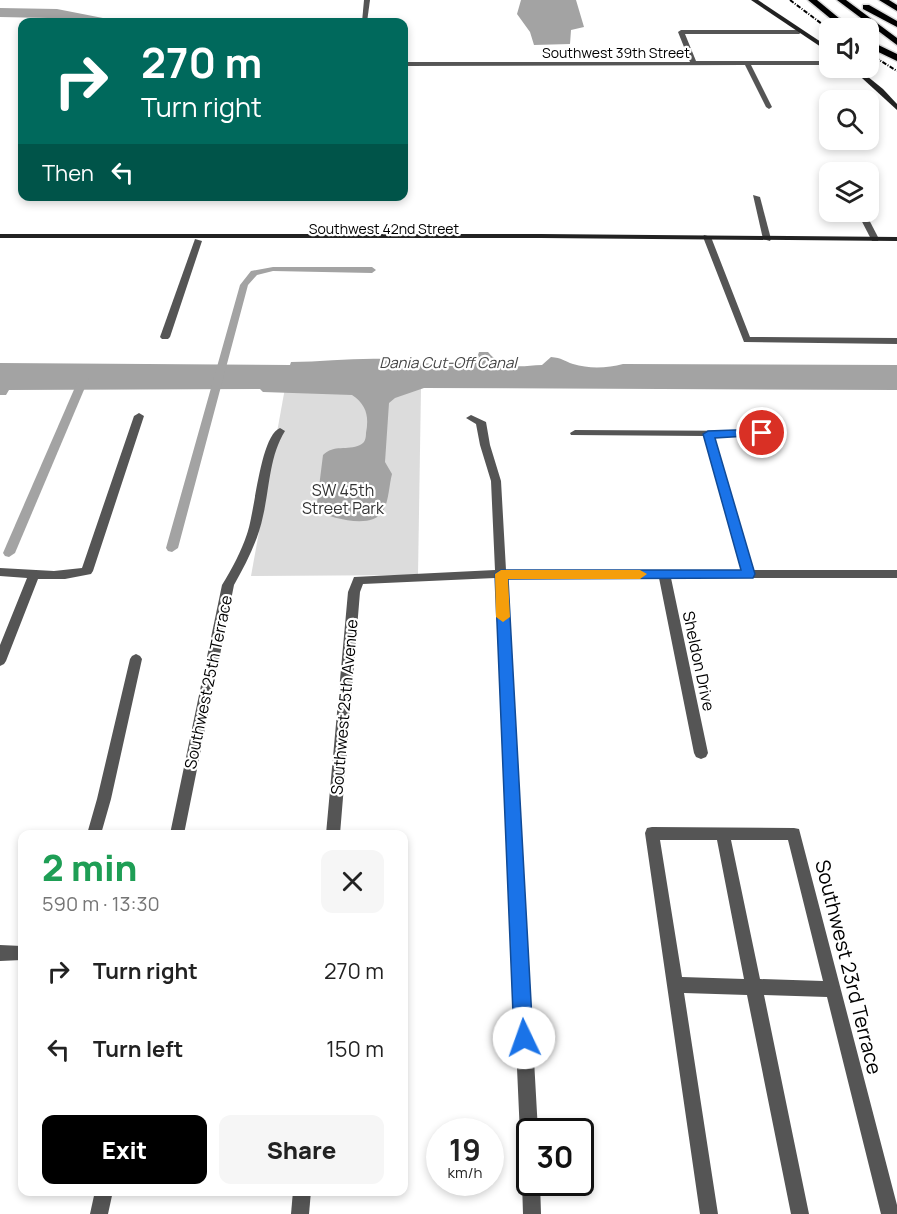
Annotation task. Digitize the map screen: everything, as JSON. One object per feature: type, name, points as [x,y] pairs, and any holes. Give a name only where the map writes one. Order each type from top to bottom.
[{"type":"highway","points":[[812,0],[834,18]]},
{"type":"highway","points":[[841,0],[897,42]]},
{"type":"highway","points":[[849,0],[896,22]]},
{"type":"highway","points":[[854,0],[896,22]]},
{"type":"highway","points":[[861,0],[896,22]]},
{"type":"highway","points":[[878,1],[896,22]]},
{"type":"highway","points":[[878,1],[897,9]]},
{"type":"highway","points":[[879,49],[897,58]]},
{"type":"street","points":[[365,18],[368,0]]},
{"type":"street","points":[[754,0],[819,44]]},
{"type":"street","points":[[694,64],[681,32],[799,32]]},
{"type":"street","points":[[747,63],[769,107]]},
{"type":"street","name":"Southwest 39th Street","points":[[408,64],[819,63]]},
{"type":"street","points":[[866,78],[897,108]]},
{"type":"street","points":[[756,197],[767,239]]},
{"type":"street","points":[[866,222],[875,239]]},
{"type":"street","name":"Southwest 42nd Street","points":[[0,236],[708,239]]},
{"type":"street","points":[[111,241],[137,236]]},
{"type":"street","points":[[381,241],[401,236]]},
{"type":"street","points":[[708,239],[747,340],[897,340]]},
{"type":"street","name":"Southwest 42nd Street","points":[[0,241],[897,239]]},
{"type":"street","points":[[165,337],[198,241]]},
{"type":"street","points":[[0,572],[34,575],[76,574],[87,571],[139,416]]},
{"type":"street","points":[[471,418],[481,422],[485,445],[495,471],[528,1118]]},
{"type":"street","name":"Southwest 25th Terrace","points":[[178,830],[228,585],[244,558],[258,518],[272,442],[280,431]]},
{"type":"street","points":[[575,433],[782,433]]},
{"type":"street","points":[[708,434],[748,574]]},
{"type":"street","points":[[501,574],[897,574]]},
{"type":"street","name":"Southwest 25th Avenue","points":[[333,830],[354,592],[358,580],[501,574]]},
{"type":"street","name":"Sheldon Drive","points":[[664,574],[701,753]]},
{"type":"street","points":[[0,661],[34,575]]},
{"type":"street","points":[[95,830],[136,659]]},
{"type":"street","points":[[709,1214],[652,833],[723,834],[800,1214]]},
{"type":"street","name":"Southwest 23rd Terrace","points":[[723,834],[794,834],[890,1214]]},
{"type":"street","points":[[0,953],[18,953]]},
{"type":"street","points":[[674,985],[833,989]]},
{"type":"street","points":[[99,1214],[103,1196]]},
{"type":"street","points":[[300,1214],[302,1196]]},
{"type":"street","points":[[531,1196],[532,1214]]},
{"type":"green space","name":"SW 45th Street Park","points":[[285,388],[421,388],[418,575],[251,576]]},
{"type":"shaded area","points":[[521,0],[576,0],[584,27],[571,30],[570,44],[534,45],[530,32],[517,14]]},
{"type":"shaded area","points":[[0,8],[57,9],[103,18],[48,18],[0,17]]},
{"type":"shaded area","points":[[479,352],[488,352],[500,362],[513,366],[542,365],[551,357],[579,366],[592,367],[623,364],[897,365],[897,390],[424,388],[395,398],[389,403],[385,462],[392,474],[388,498],[378,517],[361,521],[332,517],[316,511],[323,455],[332,450],[360,445],[365,438],[366,412],[361,403],[352,395],[263,392],[260,389],[9,390],[6,395],[0,395],[0,363],[290,365],[291,362],[372,359],[455,364],[477,358]]},
{"type":"waterway","points":[[172,548],[244,285],[254,273],[273,269],[372,270]]},
{"type":"waterway","points":[[9,553],[84,378]]},
{"type":"railway","points":[[790,0],[819,22]]},
{"type":"railway","points":[[879,60],[897,71]]},
{"type":"slow traffic","points":[[503,617],[501,574],[640,574]]},
{"type":"route","points":[[524,1038],[501,574],[748,574],[708,434],[762,433]]},
{"type":"water label","name":"Dania Cut-Off Canal","points":[[448,362]]}]
